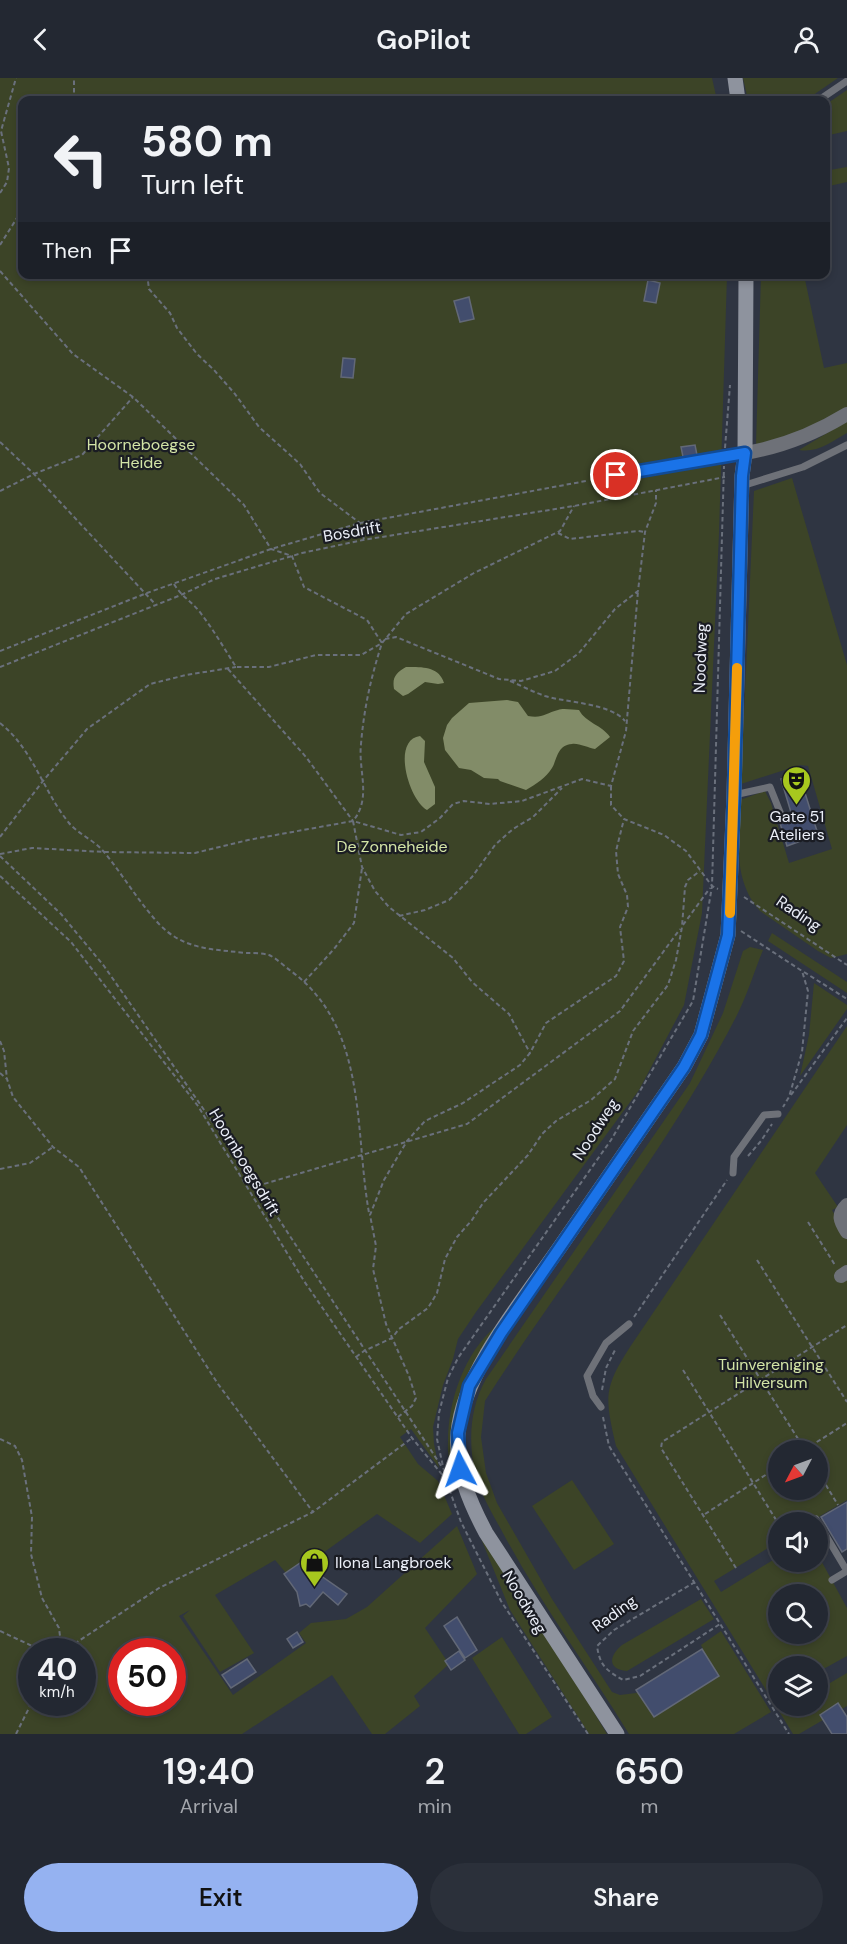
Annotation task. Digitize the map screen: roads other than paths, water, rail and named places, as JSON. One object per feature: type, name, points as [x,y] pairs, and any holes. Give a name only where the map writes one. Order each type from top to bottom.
[{"type":"main road","points":[[735,78],[737,96]]},
{"type":"main road","name":"Noodweg","points":[[617,1734],[486,1533],[470,1503],[460,1469],[458,1433],[469,1386],[501,1333],[684,1067],[701,1035],[729,928],[741,486],[745,453],[746,279]]},
{"type":"street","points":[[745,453],[768,448],[823,429],[847,414]]},
{"type":"street","points":[[847,1204],[840,1214],[840,1221],[847,1233]]},
{"type":"lane","points":[[825,96],[847,81]]},
{"type":"lane","points":[[741,486],[803,467],[847,445]]},
{"type":"lane","points":[[595,479],[745,453]]},
{"type":"lane","points":[[734,795],[770,788],[782,817]]},
{"type":"lane","points":[[733,1173],[734,1157],[765,1116],[778,1114]]},
{"type":"lane","points":[[601,1407],[593,1396],[587,1376],[606,1343],[629,1323]]},
{"type":"lane","points":[[828,1539],[847,1571],[832,1580]]},
{"type":"place","name":"Gate 51 Ateliers","points":[[797,806]]},
{"type":"place","name":"Ilona Langbroek","points":[[314,1588]]},
{"type":"park label","name":"Hoorneboegse Heide","points":[[141,453]]},
{"type":"park label","name":"De Zonneheide","points":[[392,846]]},
{"type":"park label","name":"Tuinvereniging Hilversum","points":[[771,1373]]}]
